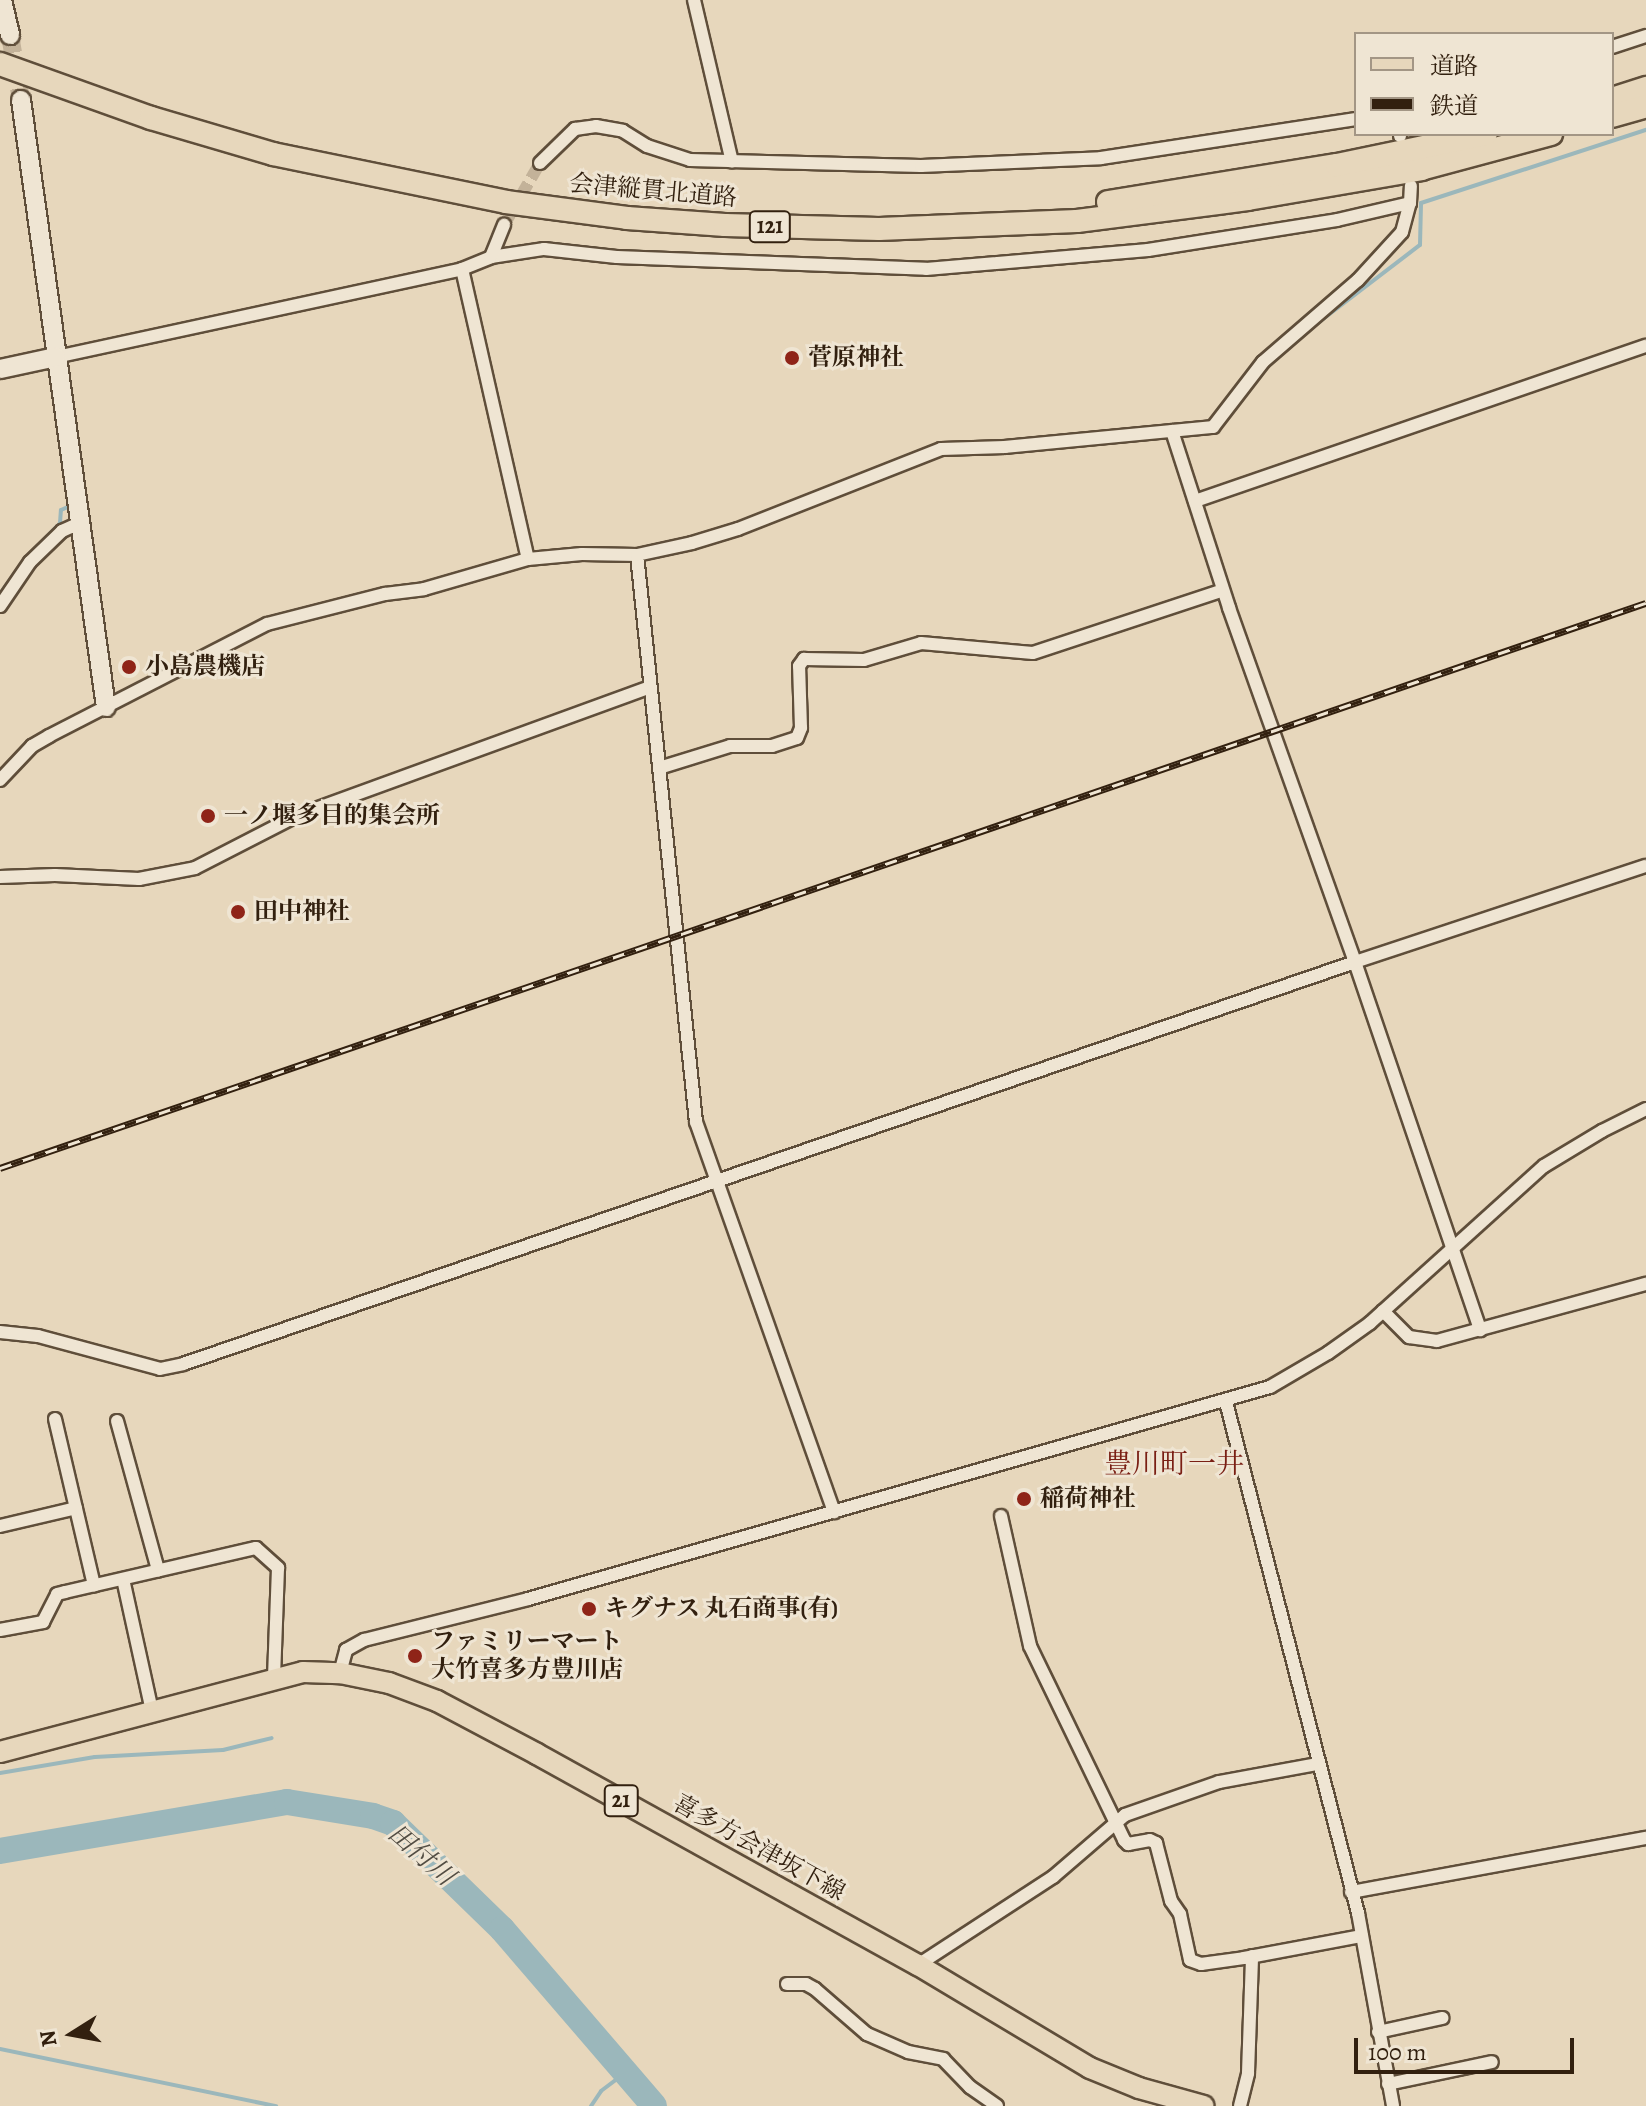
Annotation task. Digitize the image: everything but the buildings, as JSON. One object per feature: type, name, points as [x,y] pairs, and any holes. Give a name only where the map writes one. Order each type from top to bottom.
[{"type":"highway","name":"会津縦貫北道路","points":[[5,42],[154,106],[373,165],[508,190],[737,212],[878,216],[1077,206],[1321,167],[1476,136]]},
{"type":"highway","name":"会津縦貫北道路","points":[[0,64],[151,118],[301,161],[506,202],[627,218],[725,225],[879,229],[1077,221],[1248,199],[1421,169],[1544,136]]},
{"type":"highway","points":[[1614,98],[1646,88]]},
{"type":"highway","points":[[1614,115],[1646,106]]},
{"type":"main road","name":"喜多方会津坂下線","points":[[0,1752],[303,1672],[340,1673],[389,1683],[437,1701],[918,1965],[1110,2078],[1204,2106]]},
{"type":"street","points":[[2,0],[5,42]]},
{"type":"street","points":[[694,0],[732,162]]},
{"type":"street","points":[[1614,46],[1646,36]]},
{"type":"street","points":[[21,100],[106,707]]},
{"type":"street","points":[[540,163],[575,129],[596,126],[623,131],[647,146],[690,160],[907,166],[1101,158],[1354,119]]},
{"type":"street","points":[[0,780],[32,746],[267,624],[385,594],[424,589],[528,559],[582,554],[637,555],[738,529],[941,449],[1005,447],[1213,427],[1263,362],[1358,280],[1402,232],[1411,186]]},
{"type":"street","points":[[0,369],[462,269],[491,257],[544,249],[617,257],[926,269],[1148,250],[1337,220],[1410,203]]},
{"type":"street","points":[[491,257],[504,225]]},
{"type":"street","points":[[462,269],[528,559]]},
{"type":"street","points":[[1195,501],[1646,346]]},
{"type":"street","points":[[1172,431],[1223,590],[1355,962],[1480,1330]]},
{"type":"street","points":[[0,606],[30,562],[62,531],[78,524]]},
{"type":"street","points":[[637,555],[692,1104],[834,1512]]},
{"type":"street","points":[[659,768],[730,746],[772,746],[797,738],[801,728],[799,666],[804,659],[864,660],[921,643],[1033,653],[1223,590]]},
{"type":"street","points":[[0,877],[55,875],[139,879],[195,868],[296,816],[633,690],[650,687]]},
{"type":"street","points":[[0,1332],[38,1336],[160,1369],[172,1367],[720,1183],[1355,962],[1646,866]]},
{"type":"street","points":[[340,1673],[346,1650],[364,1640],[528,1599],[1270,1387],[1328,1353],[1383,1311],[1544,1166],[1646,1109]]},
{"type":"street","points":[[1383,1311],[1400,1331],[1417,1341],[1437,1341],[1646,1284]]},
{"type":"street","points":[[1226,1402],[1362,1936],[1393,2106]]},
{"type":"street","points":[[55,1419],[94,1585]]},
{"type":"street","points":[[117,1421],[158,1570]]},
{"type":"street","points":[[0,1526],[76,1508]]},
{"type":"street","points":[[1001,1516],[1030,1646],[1128,1844],[1150,1840],[1156,1843],[1171,1901],[1180,1914],[1190,1960],[1201,1964],[1362,1936]]},
{"type":"street","points":[[0,1630],[43,1622],[57,1594],[256,1548],[278,1568],[274,1678]]},
{"type":"street","points":[[123,1579],[152,1711]]},
{"type":"street","points":[[918,1965],[1075,1860],[1115,1822],[1140,1808],[1196,1788],[1317,1764]]},
{"type":"street","points":[[1351,1892],[1646,1838]]},
{"type":"street","points":[[1240,2106],[1248,2073],[1252,1956]]},
{"type":"street","points":[[787,1984],[806,1984],[815,1989],[867,2034],[908,2052],[943,2059],[970,2087],[997,2106]]},
{"type":"street","points":[[1378,2032],[1442,2018]]},
{"type":"street","points":[[1388,2084],[1492,2062]]},
{"type":"waterway","points":[[1310,329],[1420,245],[1421,203],[1646,130]]},
{"type":"waterway","points":[[36,548],[60,523],[61,510],[72,505]]},
{"type":"waterway","points":[[0,594],[24,560]]},
{"type":"waterway","points":[[0,1773],[95,1757],[223,1750],[272,1738]]},
{"type":"waterway","name":"田付川","points":[[0,1851],[287,1802],[373,1816],[393,1823],[502,1929],[654,2106]]},
{"type":"waterway","points":[[0,2049],[276,2106]]},
{"type":"waterway","points":[[591,2106],[601,2091],[626,2072]]},
{"type":"tunnel","points":[[10,35],[21,100]]},
{"type":"tunnel","points":[[504,225],[540,163]]},
{"type":"railway","points":[[0,1168],[1646,603]]},
{"type":"place","name":"菅原神社","points":[[792,358]]},
{"type":"place","name":"小島農機店","points":[[129,667]]},
{"type":"place","name":"一ノ堰多目的集会所","points":[[208,816]]},
{"type":"place","name":"田中神社","points":[[238,912]]},
{"type":"place","name":"稲荷神社","points":[[1024,1499]]},
{"type":"place","name":"キグナス 丸石商事(有)","points":[[589,1609]]},
{"type":"place","name":"ファミリーマート 大竹喜多方豊川店","points":[[415,1656]]},
{"type":"district","name":"豊川町一井","points":[[1174,1464]]}]
